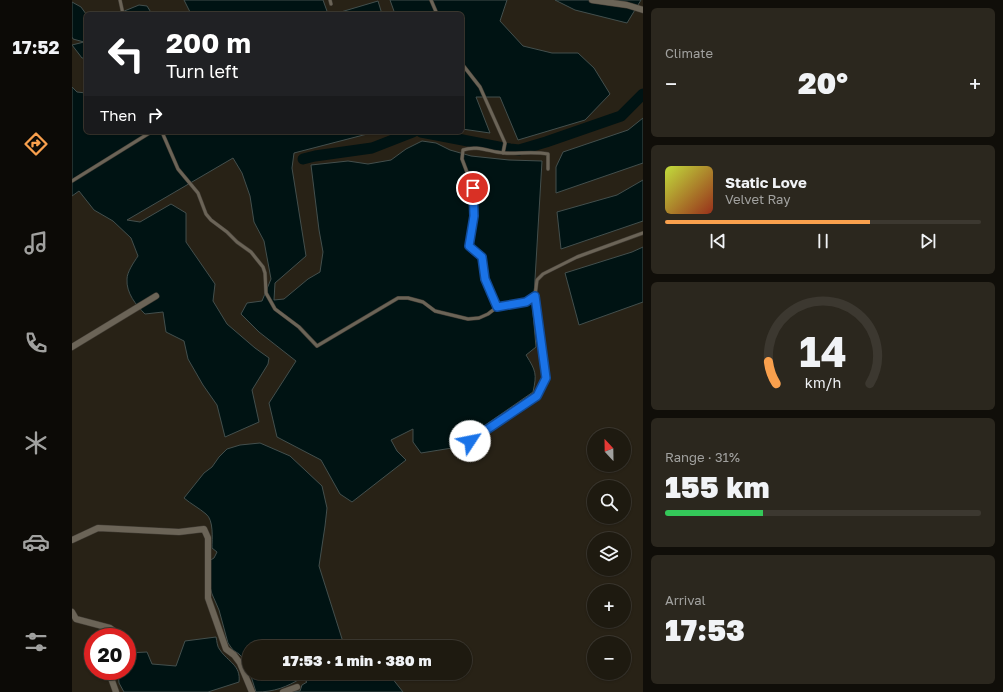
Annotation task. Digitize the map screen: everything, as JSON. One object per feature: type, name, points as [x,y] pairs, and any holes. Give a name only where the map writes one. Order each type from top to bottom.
[{"type":"street","points":[[592,0],[627,5],[643,10]]},
{"type":"street","points":[[72,347],[156,296]]},
{"type":"street","points":[[72,540],[98,528],[179,532],[204,529],[208,538],[208,598],[226,649],[240,662],[252,692]]},
{"type":"street","points":[[72,612],[76,619],[110,628]]},
{"type":"street","points":[[111,680],[116,692]]},
{"type":"street","points":[[283,692],[297,688]]},
{"type":"lane","points":[[120,0],[123,12]]},
{"type":"lane","points":[[330,0],[331,4]]},
{"type":"lane","points":[[430,0],[436,12]]},
{"type":"lane","points":[[464,67],[480,87],[505,143],[503,153]]},
{"type":"lane","points":[[72,181],[148,134]]},
{"type":"lane","points":[[163,134],[178,169],[198,193],[206,214],[210,220],[251,252],[263,267],[265,273],[266,292],[275,309],[299,327],[317,346],[398,298],[408,298],[423,302],[435,311],[468,319],[479,318],[488,314],[497,307],[526,302],[535,296]]},
{"type":"lane","points":[[497,307],[485,279],[482,257],[469,246],[474,216],[473,188],[462,159],[463,150],[471,147],[503,153],[540,152],[548,154],[548,169]]},
{"type":"lane","points":[[470,441],[537,396],[546,378],[535,296],[538,280],[543,274],[577,256],[643,233]]},
{"type":"shaded area","points":[[184,0],[323,0],[327,12],[190,12]]},
{"type":"shaded area","points":[[390,0],[507,0],[500,21],[523,46],[552,53],[578,53],[594,68],[610,94],[585,120],[518,140],[500,97],[476,97],[490,133],[464,129],[464,12],[394,12]]},
{"type":"shaded area","points":[[555,0],[641,0],[627,23],[575,10]]},
{"type":"shaded area","points":[[378,1],[381,12],[341,12]]},
{"type":"shaded area","points":[[72,2],[81,7],[85,12],[84,42],[73,39]]},
{"type":"shaded area","points":[[139,5],[147,6],[151,12],[122,12]]},
{"type":"shaded area","points":[[84,42],[84,58],[82,58],[72,45]]},
{"type":"shaded area","points":[[72,87],[77,92],[84,93],[84,134],[367,134],[294,153],[292,168],[306,256],[275,283],[274,300],[284,299],[308,279],[320,272],[323,252],[311,165],[348,161],[368,164],[391,160],[406,149],[422,141],[436,143],[450,150],[471,156],[509,160],[542,161],[533,313],[536,347],[526,355],[535,373],[533,392],[452,448],[421,453],[413,442],[413,429],[391,440],[397,451],[406,460],[352,502],[340,494],[321,460],[277,437],[269,403],[296,361],[259,332],[241,314],[247,303],[262,301],[271,279],[264,241],[254,222],[250,196],[242,173],[233,158],[127,220],[140,222],[171,204],[186,213],[186,242],[215,284],[213,301],[227,324],[269,358],[268,364],[252,390],[259,422],[225,437],[217,405],[188,359],[184,341],[166,332],[163,312],[145,314],[135,303],[130,294],[127,284],[127,276],[138,256],[131,238],[113,221],[94,210],[79,191],[72,196]]},
{"type":"shaded area","points":[[643,118],[643,163],[556,193],[556,167],[563,152],[628,130]]},
{"type":"shaded area","points":[[643,180],[643,221],[561,249],[557,212],[617,195]]},
{"type":"shaded area","points":[[643,247],[643,302],[579,325],[565,273],[632,252]]},
{"type":"shaded area","points":[[260,443],[290,456],[322,486],[327,508],[319,566],[342,640],[242,640],[242,657],[233,650],[228,643],[219,610],[209,583],[209,561],[214,558],[217,552],[212,548],[212,530],[209,517],[184,498],[204,473],[212,467],[227,449],[240,445]]},
{"type":"shaded area","points":[[216,637],[219,649],[236,668],[239,676],[239,682],[208,692],[124,692],[119,680],[136,680],[136,653],[147,652],[152,664],[176,666],[185,641]]},
{"type":"shaded area","points":[[252,680],[298,680],[280,688],[256,692]]},
{"type":"shaded area","points":[[304,680],[394,680],[403,692],[288,692],[300,691],[302,685],[307,682]]},
{"type":"waterway","points":[[431,134],[519,150],[621,116],[643,94]]},
{"type":"waterway","points":[[303,159],[372,148],[408,134]]},
{"type":"route","points":[[470,441],[537,396],[546,378],[536,315],[535,296],[526,302],[497,307],[485,279],[482,257],[469,246],[474,216],[473,188]]}]
